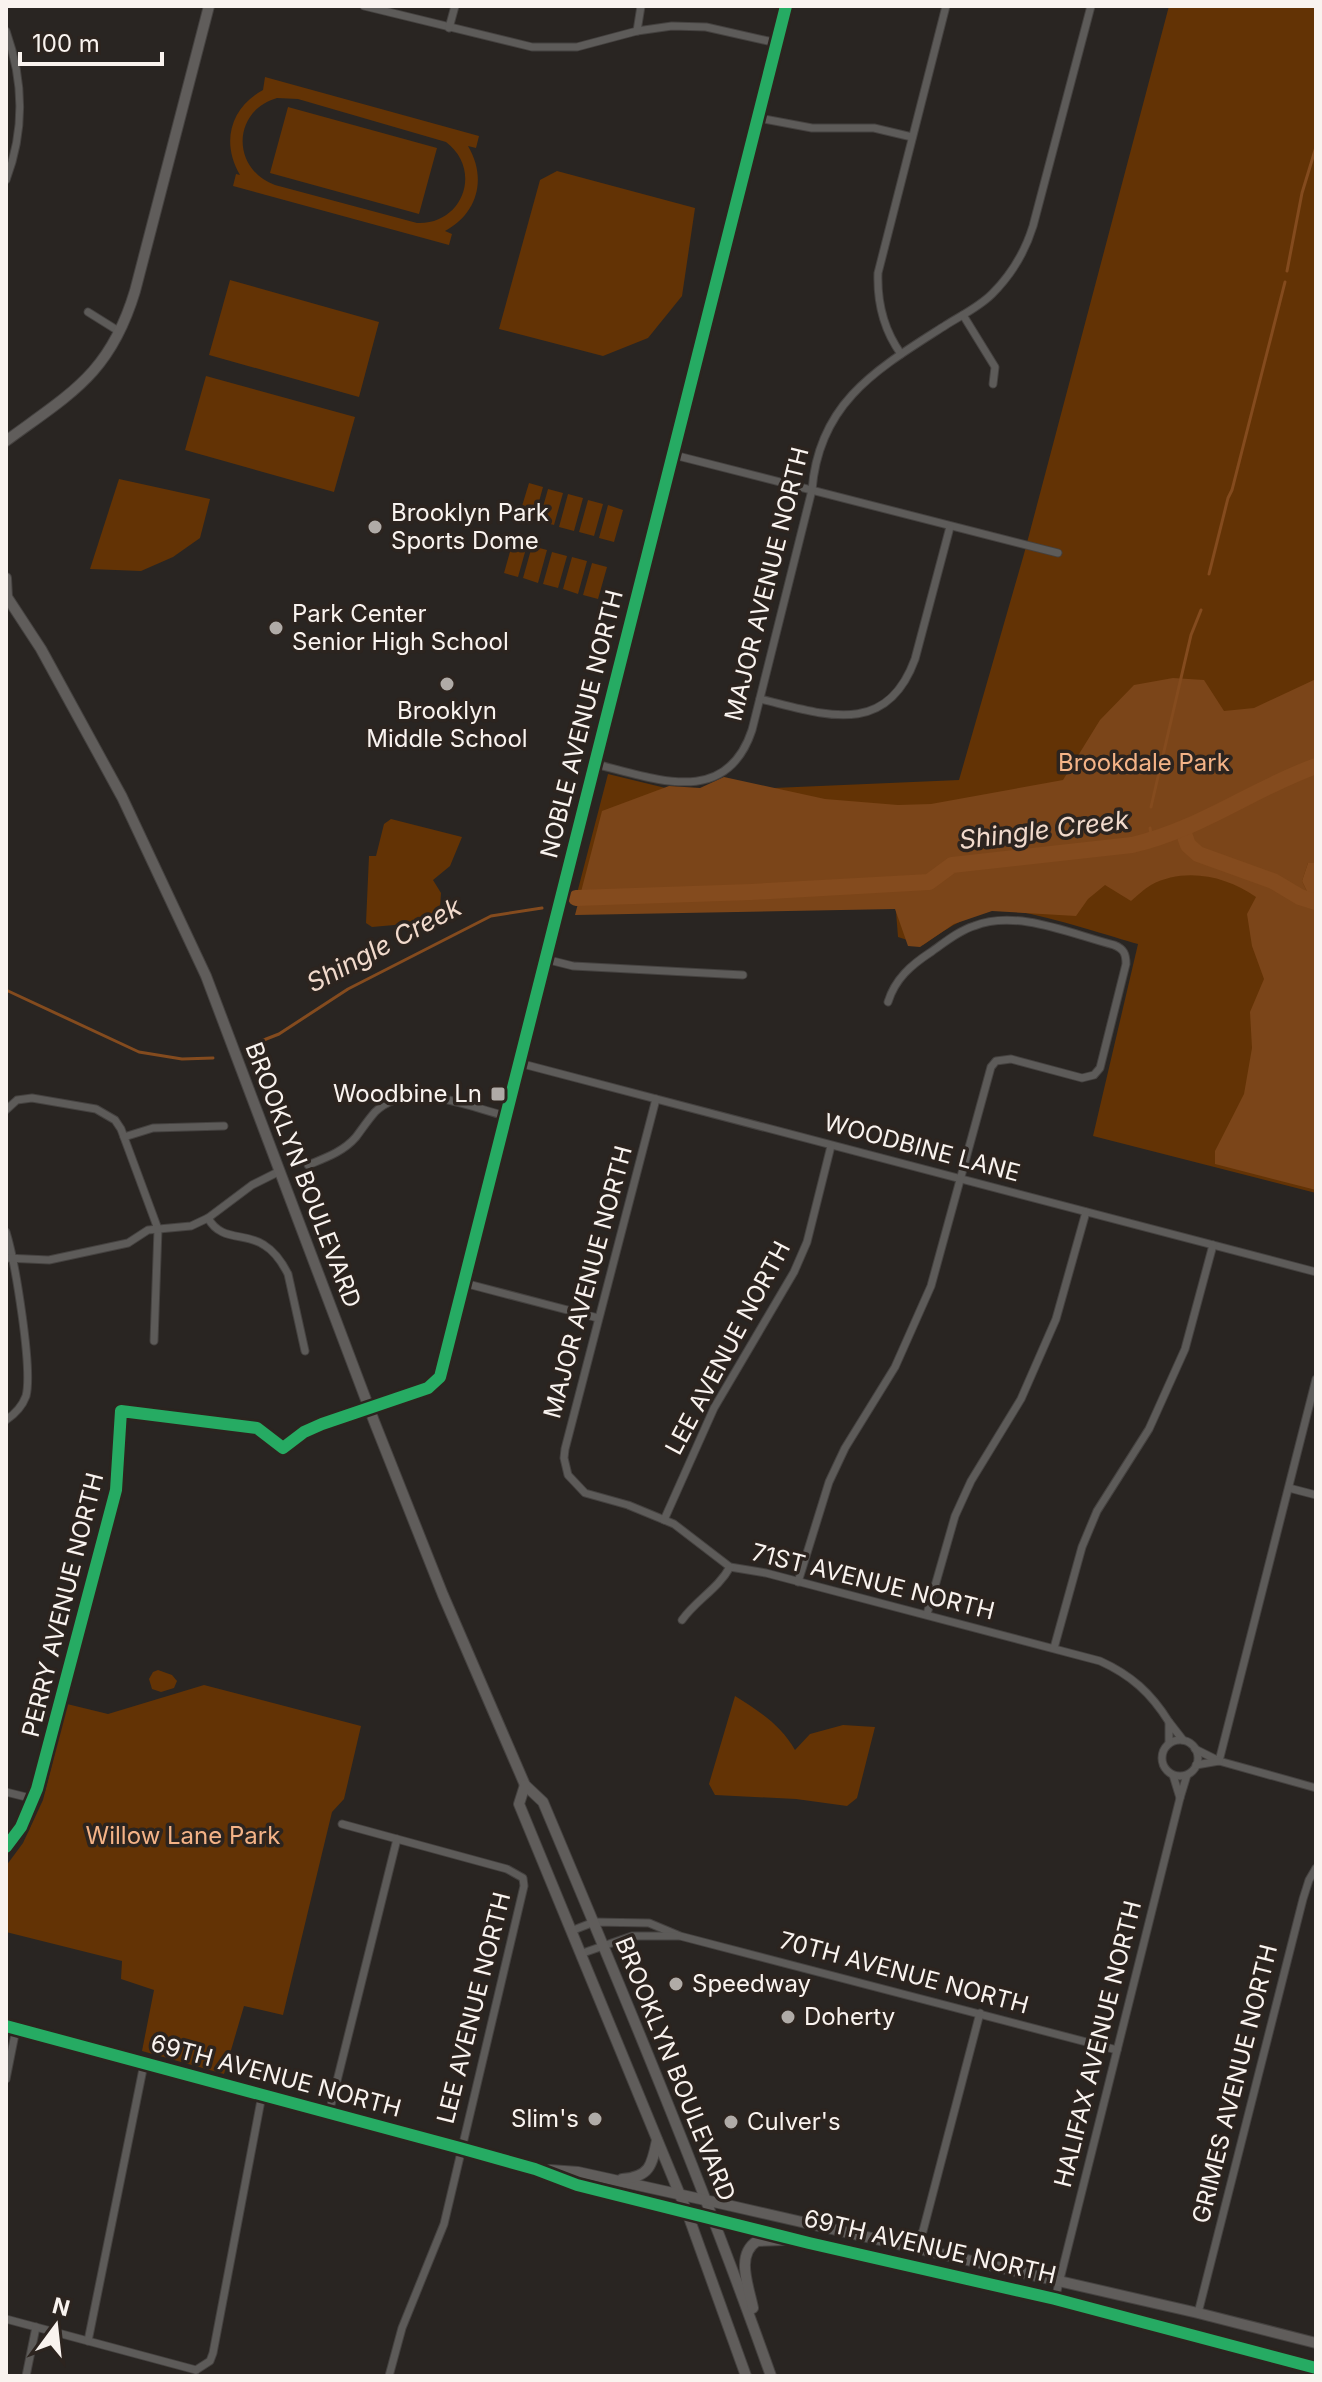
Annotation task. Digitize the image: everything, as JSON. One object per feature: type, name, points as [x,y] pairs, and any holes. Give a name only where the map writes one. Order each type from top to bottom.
[{"type":"street","points":[[7,437],[62,400],[92,374],[107,356],[120,332],[135,291],[209,6]]},
{"type":"street","points":[[364,6],[504,42],[552,48],[588,45],[637,31],[672,26],[706,27],[777,43]]},
{"type":"street","points":[[449,28],[455,6]]},
{"type":"street","points":[[637,31],[641,6]]},
{"type":"street","name":"NOBLE AVENUE NORTH","points":[[371,1409],[436,1383],[444,1363],[786,6]]},
{"type":"street","points":[[946,6],[878,273],[880,310],[901,354],[990,296],[1027,246],[1091,6]]},
{"type":"street","points":[[6,31],[16,64],[21,115],[19,141],[6,180]]},
{"type":"street","points":[[759,118],[812,128],[874,128],[912,137]]},
{"type":"street","points":[[88,312],[120,332]]},
{"type":"street","points":[[963,315],[995,367],[993,384]]},
{"type":"street","name":"MAJOR AVENUE NORTH","points":[[595,764],[681,784],[708,780],[731,766],[747,743],[760,699],[818,459],[838,413],[871,375],[901,354]]},
{"type":"street","points":[[674,455],[1058,553]]},
{"type":"street","points":[[760,699],[839,717],[872,710],[887,701],[909,675],[915,659],[950,527]]},
{"type":"street","name":"BROOKLYN BOULEVARD","points":[[6,578],[6,597],[41,649],[146,846],[206,976],[443,1595],[525,1785],[543,1802],[594,1922],[707,2200],[771,2376]]},
{"type":"street","points":[[798,1582],[829,1482],[845,1448],[895,1367],[931,1286],[988,1074],[996,1061],[1011,1059],[1082,1078],[1094,1075],[1100,1068],[1126,955],[1121,948],[1026,922],[991,921],[973,926],[921,958],[893,986],[888,1002]]},
{"type":"street","points":[[545,959],[573,966],[743,975]]},
{"type":"street","name":"WOODBINE LANE","points":[[519,1063],[1316,1272]]},
{"type":"street","points":[[308,1165],[340,1151],[383,1106],[409,1095],[436,1098],[506,1116]]},
{"type":"street","points":[[6,1110],[22,1098],[106,1113],[115,1120],[158,1229],[154,1341]]},
{"type":"street","name":"MAJOR AVENUE NORTH","points":[[568,1475],[565,1449],[656,1099]]},
{"type":"street","points":[[124,1137],[153,1128],[224,1126]]},
{"type":"street","name":"LEE AVENUE NORTH","points":[[664,1520],[714,1408],[794,1272],[807,1242],[831,1146]]},
{"type":"street","points":[[10,1258],[38,1261],[121,1245],[148,1230],[191,1226],[208,1218],[252,1185],[280,1171]]},
{"type":"street","points":[[927,1614],[955,1516],[971,1481],[1021,1399],[1056,1319],[1086,1212]]},
{"type":"street","points":[[208,1218],[219,1232],[262,1243],[284,1266],[305,1351]]},
{"type":"street","points":[[6,1232],[28,1380],[23,1405],[8,1419]]},
{"type":"street","points":[[1054,1648],[1082,1547],[1097,1511],[1149,1429],[1185,1349],[1213,1245]]},
{"type":"street","points":[[464,1283],[598,1318]]},
{"type":"street","points":[[1219,1761],[1316,1379]]},
{"type":"street","name":"PERRY AVENUE NORTH","points":[[6,1847],[21,1827],[34,1799],[116,1490],[121,1411],[257,1428],[283,1448],[304,1432],[322,1424],[371,1409]]},
{"type":"street","name":"71ST AVENUE NORTH","points":[[568,1475],[585,1493],[628,1505],[684,1530],[710,1554],[730,1567],[927,1614],[1117,1668],[1148,1692],[1183,1740]]},
{"type":"street","points":[[1289,1488],[1316,1495]]},
{"type":"street","points":[[682,1620],[721,1583],[730,1567]]},
{"type":"street","points":[[1169,1722],[1169,1743],[1161,1757],[1164,1768],[1173,1775],[1180,1798]]},
{"type":"street","points":[[1169,1743],[1183,1740],[1219,1761],[1316,1788]]},
{"type":"street","points":[[1173,1775],[1187,1775],[1196,1765],[1195,1749]]},
{"type":"street","points":[[1196,1765],[1219,1761]]},
{"type":"street","name":"HALIFAX AVENUE NORTH","points":[[1055,2299],[1187,1775]]},
{"type":"street","name":"BROOKLYN BOULEVARD","points":[[525,1785],[519,1804],[687,2212],[746,2376]]},
{"type":"street","points":[[6,1792],[34,1799]]},
{"type":"street","points":[[329,2113],[397,1839],[342,1824]]},
{"type":"street","name":"LEE AVENUE NORTH","points":[[389,2376],[402,2328],[444,2224],[524,1886],[523,1878],[507,1869],[397,1839]]},
{"type":"street","name":"GRIMES AVENUE NORTH","points":[[1198,2313],[1303,1899],[1316,1868]]},
{"type":"street","name":"70TH AVENUE NORTH","points":[[571,1931],[594,1922],[649,1923],[680,1936],[1117,2050]]},
{"type":"street","name":"70TH AVENUE NORTH","points":[[580,1954],[632,1936],[680,1936]]},
{"type":"street","points":[[912,2247],[923,2231],[980,2013]]},
{"type":"street","points":[[6,2079],[11,2028]]},
{"type":"street","name":"69TH AVENUE NORTH","points":[[11,2028],[460,2148],[535,2169],[577,2185],[809,2243],[1055,2299],[1316,2368]]},
{"type":"street","points":[[88,2341],[144,2064]]},
{"type":"street","points":[[6,2319],[197,2373],[210,2361],[213,2353],[262,2095]]},
{"type":"street","points":[[611,2180],[642,2175],[649,2169],[657,2138]]},
{"type":"street","name":"69TH AVENUE NORTH","points":[[535,2169],[578,2172],[707,2200],[1316,2343]]},
{"type":"street","points":[[757,2337],[745,2264],[747,2251],[751,2245],[764,2239],[809,2243]]},
{"type":"street","points":[[26,2376],[36,2327]]},
{"type":"green space","name":"Brookdale Park","points":[[1169,6],[1316,6],[1316,1193],[1093,1136],[1138,944],[1023,912],[994,910],[965,919],[923,945],[898,937],[894,886],[575,901],[608,774],[682,792],[959,780],[1024,554]]},
{"type":"green space","points":[[265,77],[479,136],[476,148],[468,146],[477,170],[476,194],[465,215],[445,231],[452,234],[449,245],[233,186],[236,174],[240,175],[231,151],[232,127],[243,106],[263,90]],"holes":[[[277,98],[298,99],[446,142],[464,167],[463,194],[456,206],[433,221],[417,223],[275,185],[261,177],[244,154],[245,127],[262,105]]]},
{"type":"green space","points":[[288,107],[437,148],[419,214],[270,173]]},
{"type":"green space","points":[[557,171],[695,208],[682,296],[648,338],[603,356],[499,329],[540,180]]},
{"type":"green space","points":[[230,280],[379,322],[359,397],[209,355]]},
{"type":"green space","points":[[206,376],[355,417],[334,492],[185,450]]},
{"type":"green space","points":[[119,479],[210,499],[200,538],[173,557],[141,571],[90,569]]},
{"type":"green space","points":[[529,483],[543,487],[534,520],[519,516]]},
{"type":"green space","points":[[548,489],[563,493],[554,525],[539,521]]},
{"type":"green space","points":[[568,494],[583,498],[574,531],[559,527]]},
{"type":"green space","points":[[588,500],[603,504],[594,536],[579,532]]},
{"type":"green space","points":[[608,505],[623,510],[614,542],[599,538]]},
{"type":"green space","points":[[513,541],[527,545],[518,577],[504,573]]},
{"type":"green space","points":[[532,546],[547,550],[538,583],[523,578]]},
{"type":"green space","points":[[552,552],[567,556],[558,588],[543,584]]},
{"type":"green space","points":[[572,557],[587,561],[578,594],[563,589]]},
{"type":"green space","points":[[592,563],[607,567],[598,599],[583,595]]},
{"type":"green space","points":[[1173,678],[1204,680],[1224,711],[1254,708],[1316,679],[1316,863],[1308,863],[1302,881],[1316,910],[1316,1190],[1215,1164],[1215,1151],[1244,1094],[1252,1048],[1250,1012],[1264,979],[1252,946],[1247,914],[1256,897],[1219,879],[1191,875],[1164,879],[1131,901],[1105,885],[1088,899],[1076,916],[992,911],[954,924],[920,947],[908,946],[895,909],[575,915],[602,811],[669,786],[700,788],[724,777],[825,799],[898,805],[931,804],[1063,780],[1100,720],[1134,685]]},
{"type":"green space","points":[[391,819],[462,837],[450,866],[433,880],[441,893],[439,921],[372,927],[366,923],[369,856],[376,856],[384,824]]},
{"type":"green space","points":[[158,1670],[172,1675],[177,1681],[174,1688],[161,1692],[152,1689],[149,1679]]},
{"type":"green space","name":"Willow Lane Park","points":[[204,1685],[361,1726],[344,1799],[332,1812],[283,2015],[244,2006],[224,2074],[142,2051],[154,1990],[121,1979],[122,1961],[6,1932],[6,1866],[23,1843],[43,1800],[67,1704],[108,1714]]},
{"type":"green space","points":[[735,1696],[776,1726],[795,1750],[810,1734],[843,1725],[875,1727],[857,1798],[847,1806],[796,1799],[715,1795],[709,1784]]},
{"type":"shaded area","points":[[1308,863],[1316,863],[1316,910],[1302,881]]},
{"type":"waterway","points":[[1287,271],[1302,193],[1316,147]]},
{"type":"waterway","points":[[1209,574],[1285,282]]},
{"type":"waterway","points":[[1151,807],[1191,635],[1201,610]]},
{"type":"waterway","name":"Shingle Creek","points":[[576,898],[929,882],[952,865],[1132,845],[1157,838],[1316,766]]},
{"type":"waterway","points":[[1150,828],[1152,840]]},
{"type":"waterway","points":[[1183,831],[1188,845],[1198,854],[1273,881],[1300,897],[1316,902]]},
{"type":"waterway","name":"Shingle Creek","points":[[256,1043],[279,1034],[348,989],[491,916],[542,908]]},
{"type":"waterway","name":"Shingle Creek","points":[[6,990],[139,1052],[182,1059],[213,1058]]},
{"type":"cycle path","points":[[6,1847],[21,1827],[37,1789],[116,1490],[121,1411],[257,1428],[283,1448],[304,1432],[428,1388],[440,1377],[786,6]]},
{"type":"cycle path","points":[[6,2026],[460,2148],[535,2169],[577,2185],[809,2243],[1055,2299],[1316,2368]]},
{"type":"place","name":"Brooklyn Park Sports Dome","points":[[375,527]]},
{"type":"place","name":"Park Center Senior High School","points":[[276,628]]},
{"type":"place","name":"Brooklyn Middle School","points":[[447,684]]},
{"type":"place","name":"Woodbine Ln","points":[[498,1094]]},
{"type":"place","name":"Speedway","points":[[676,1984]]},
{"type":"place","name":"Doherty","points":[[788,2017]]},
{"type":"place","name":"Slim's","points":[[595,2119]]},
{"type":"place","name":"Culver's","points":[[731,2122]]}]
